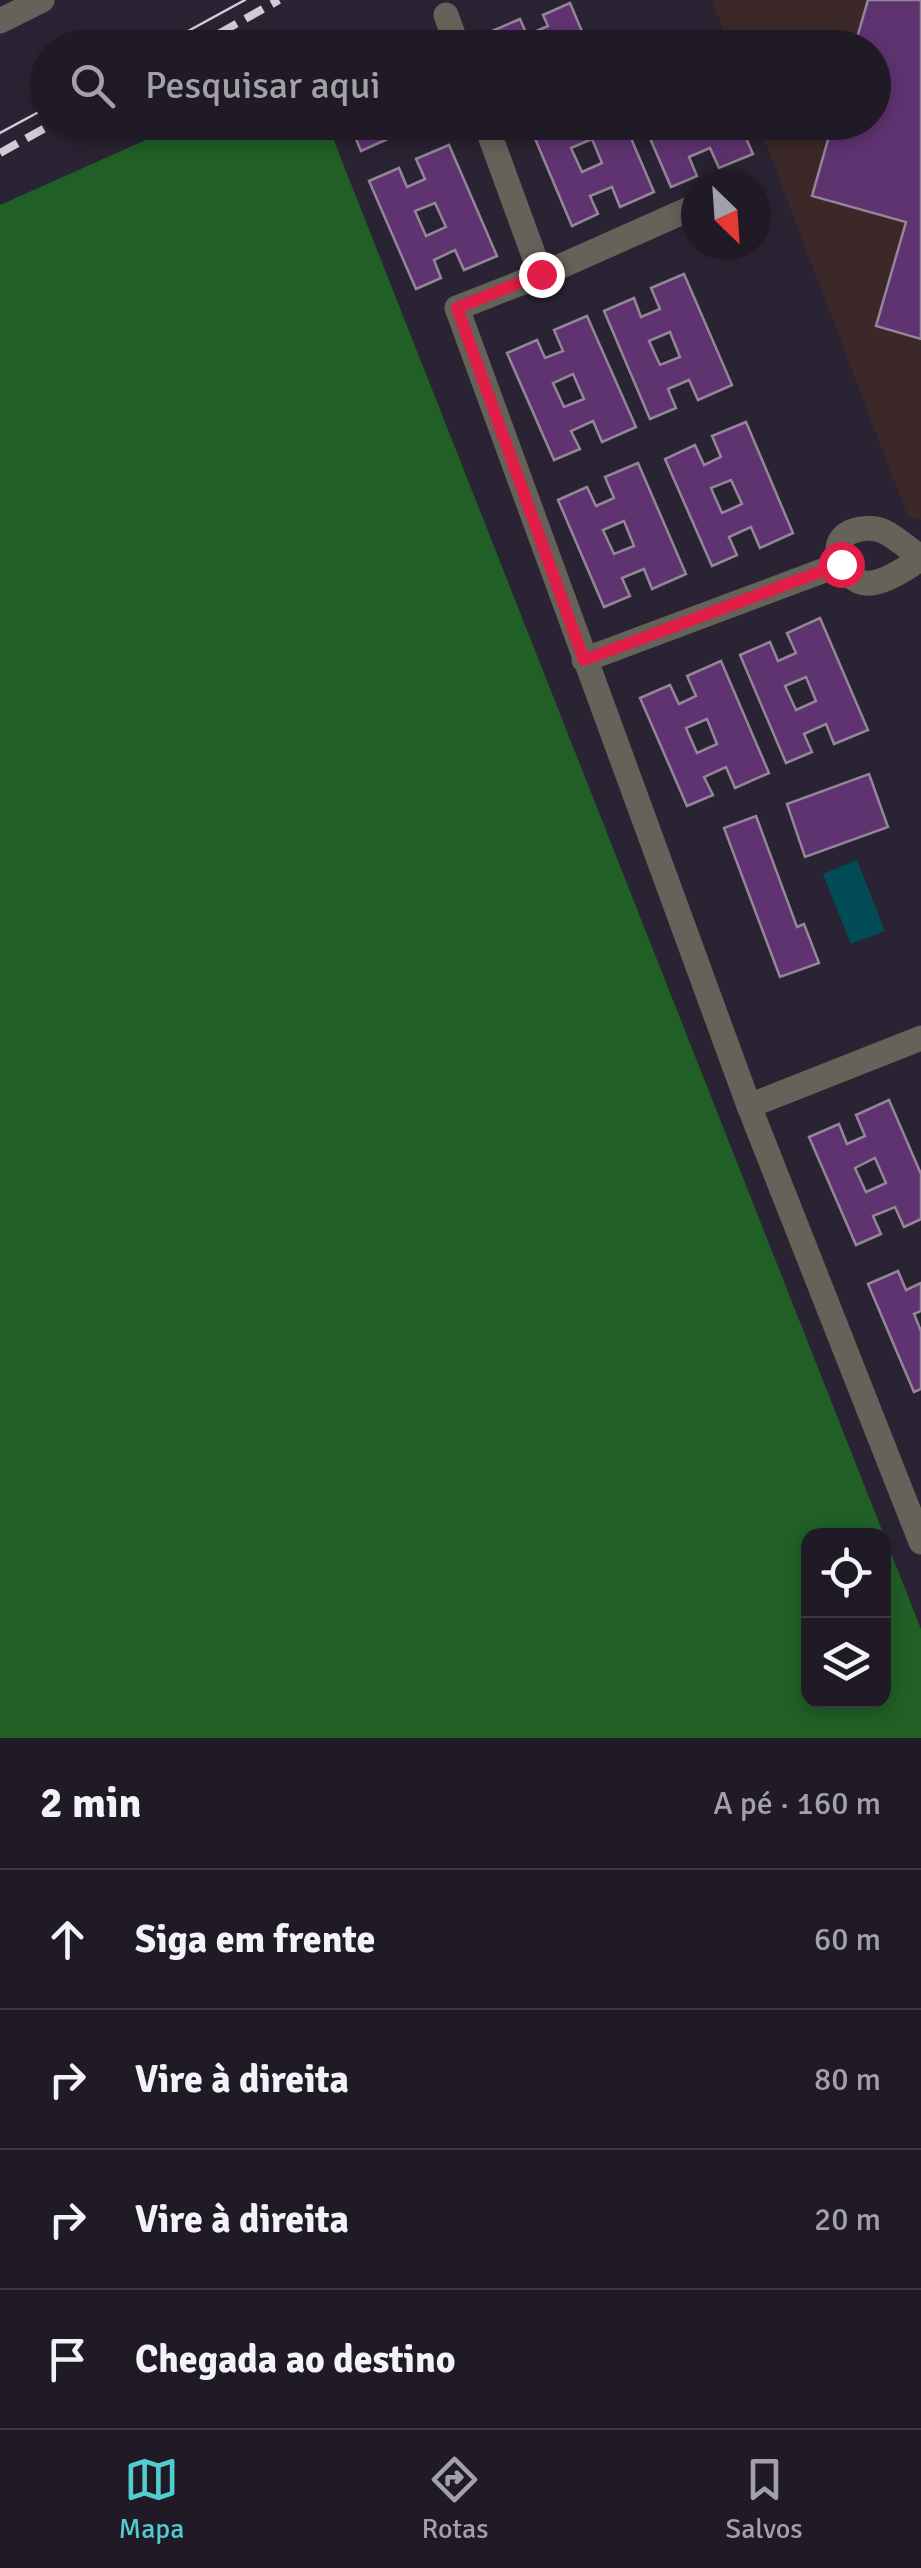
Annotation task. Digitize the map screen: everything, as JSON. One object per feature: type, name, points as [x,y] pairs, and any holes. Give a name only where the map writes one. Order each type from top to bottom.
[{"type":"street","points":[[0,21],[42,0]]},
{"type":"street","points":[[446,16],[451,30]]},
{"type":"street","points":[[492,140],[541,274]]},
{"type":"street","points":[[681,213],[457,308],[749,1106],[921,1542]]},
{"type":"street","points":[[869,528],[884,532],[921,558],[874,584],[863,583],[850,577],[841,564],[838,546],[855,530],[869,528]]},
{"type":"street","points":[[584,660],[841,564]]},
{"type":"street","points":[[749,1106],[921,1038]]},
{"type":"shaded area","points":[[712,0],[921,0],[921,520],[908,517],[764,140],[891,140],[891,30],[723,30]]},
{"type":"green space","points":[[146,140],[334,140],[881,1528],[801,1528],[801,1708],[891,1708],[891,1553],[921,1629],[921,1738],[0,1738],[0,205]]},
{"type":"water","points":[[857,860],[885,931],[851,944],[823,874]]},
{"type":"building","points":[[868,0],[921,0],[921,339],[876,326],[906,222],[812,196],[828,140],[891,140],[891,30],[859,30]]},
{"type":"building","points":[[570,3],[581,30],[539,30],[548,26],[543,15]]},
{"type":"building","points":[[520,19],[525,30],[494,30]]},
{"type":"building","points":[[356,140],[385,140],[361,151]]},
{"type":"building","points":[[536,140],[590,140],[571,148],[582,172],[602,163],[592,140],[632,140],[654,192],[620,207],[612,187],[590,196],[598,214],[572,226]]},
{"type":"building","points":[[651,140],[747,140],[753,154],[719,168],[710,148],[689,157],[694,170],[681,170],[681,183],[671,187]]},
{"type":"building","points":[[449,145],[497,256],[464,270],[455,250],[434,260],[441,278],[416,289],[369,181],[399,168],[407,187],[425,179],[416,159]],"holes":[[[435,203],[446,227],[426,236],[415,211]]]},
{"type":"building","points":[[684,274],[732,385],[698,400],[689,380],[668,389],[676,408],[650,419],[604,311],[634,298],[641,317],[660,309],[651,288]],"holes":[[[670,332],[680,357],[660,365],[649,341]]]},
{"type":"building","points":[[587,316],[636,427],[602,442],[593,421],[571,431],[580,449],[554,460],[507,353],[537,340],[545,358],[563,351],[554,330]],"holes":[[[573,374],[584,399],[564,407],[553,383]]]},
{"type":"building","points":[[746,422],[793,533],[760,548],[751,527],[729,537],[737,555],[712,566],[665,459],[695,445],[704,465],[721,457],[712,436]],"holes":[[[731,480],[742,504],[722,513],[711,488]]]},
{"type":"building","points":[[638,463],[686,574],[652,589],[644,569],[622,578],[630,596],[604,607],[558,500],[587,487],[596,506],[614,498],[605,477]],"holes":[[[624,521],[634,546],[614,554],[603,530]]]},
{"type":"building","points":[[820,618],[868,730],[834,744],[826,724],[804,734],[812,752],[786,763],[740,655],[770,642],[778,661],[796,653],[787,633]],"holes":[[[806,677],[816,701],[796,710],[785,686]]]},
{"type":"building","points":[[721,661],[769,773],[735,788],[726,767],[704,777],[713,795],[687,806],[640,698],[670,685],[679,704],[696,696],[687,676]],"holes":[[[707,719],[717,744],[697,753],[686,728]]]},
{"type":"building","points":[[869,774],[888,827],[805,857],[787,804]]},
{"type":"building","points":[[756,816],[797,927],[804,924],[819,963],[780,977],[724,828]]},
{"type":"building","points":[[889,1100],[921,1174],[921,1219],[904,1227],[895,1207],[873,1216],[881,1234],[856,1245],[809,1137],[839,1124],[847,1144],[865,1136],[856,1115]],"holes":[[[875,1158],[886,1183],[866,1192],[855,1168]]]},
{"type":"building","points":[[898,1271],[906,1290],[921,1283],[921,1311],[914,1314],[921,1331],[921,1389],[914,1392],[868,1284]]},
{"type":"tram line","points":[[190,30],[245,0]]},
{"type":"tram line","points":[[0,133],[30,117]]},
{"type":"railway","points":[[225,30],[279,0]]},
{"type":"railway","points":[[0,153],[30,136]]},
{"type":"route","points":[[541,274],[457,308],[584,660],[841,564]]}]
